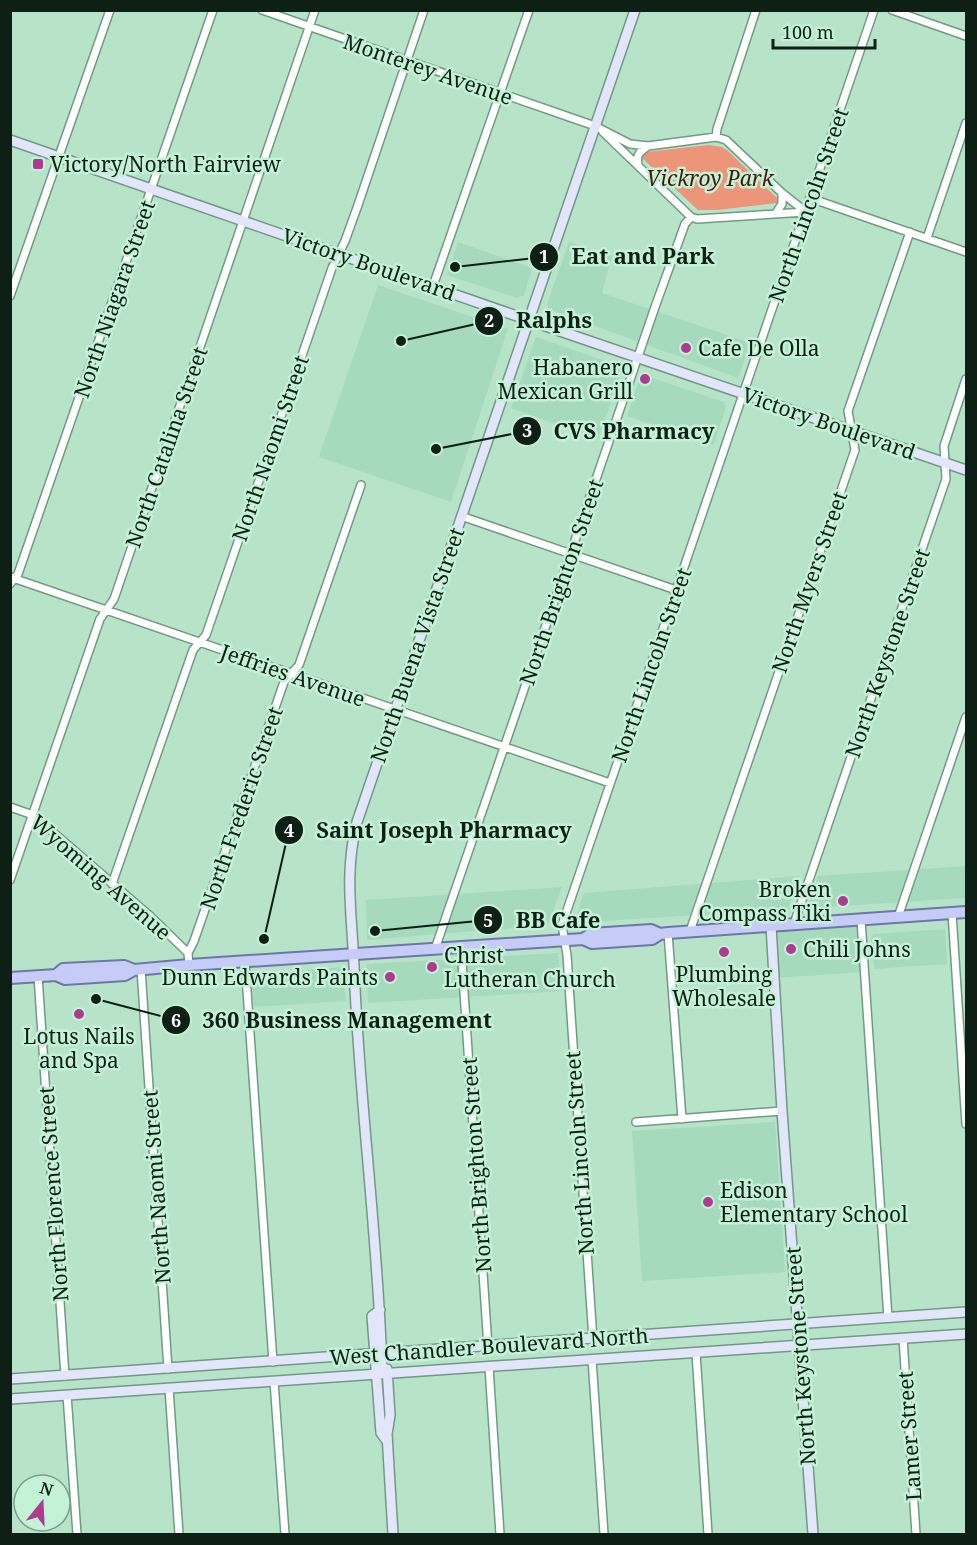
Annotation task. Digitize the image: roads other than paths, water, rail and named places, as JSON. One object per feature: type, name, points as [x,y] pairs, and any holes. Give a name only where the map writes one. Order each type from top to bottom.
[{"type":"main road","name":"North Buena Vista Street","points":[[393,1534],[387,1437],[381,1433],[380,1353],[383,1313],[379,1307],[353,954],[349,898],[350,852],[357,822],[395,709],[635,10]]},
{"type":"main road","name":"Victory Boulevard","points":[[10,140],[966,470]]},
{"type":"main road","points":[[10,978],[56,975],[63,969],[124,966],[137,969],[583,939],[591,934],[651,930],[664,933],[966,912]]},
{"type":"main road","name":"North Keystone Street","points":[[771,926],[813,1534]]},
{"type":"main road","name":"West Chandler Boulevard North","points":[[10,1379],[966,1312]]},
{"type":"main road","points":[[10,1399],[966,1334]]},
{"type":"street","points":[[10,296],[110,10]]},
{"type":"street","name":"North Niagara Street","points":[[12,580],[18,574],[213,10]]},
{"type":"street","name":"Monterey Avenue","points":[[262,10],[595,126],[630,144],[648,146]]},
{"type":"street","name":"North Catalina Street","points":[[10,880],[100,619],[114,599],[315,10]]},
{"type":"street","name":"North Naomi Street","points":[[112,884],[193,650],[206,635],[423,10]]},
{"type":"street","points":[[433,286],[530,10]]},
{"type":"street","points":[[717,137],[717,129],[756,10]]},
{"type":"street","name":"North Lincoln Street","points":[[592,1340],[562,925],[745,394],[874,10]]},
{"type":"street","points":[[892,10],[966,36]]},
{"type":"street","points":[[927,238],[966,123]]},
{"type":"street","points":[[595,126],[691,217],[697,219],[806,212]]},
{"type":"street","points":[[638,166],[637,157],[648,146],[717,137],[726,140],[783,194],[806,212]]},
{"type":"street","points":[[776,213],[782,204],[783,194]]},
{"type":"street","points":[[810,198],[966,252]]},
{"type":"street","name":"North Brighton Street","points":[[435,949],[638,358],[685,224],[691,217]]},
{"type":"street","name":"North Myers Street","points":[[690,931],[855,450],[848,411],[910,232]]},
{"type":"street","name":"North Keystone Street","points":[[794,924],[946,479],[944,446],[966,379]]},
{"type":"street","name":"North Frederic Street","points":[[189,965],[188,952],[198,932],[284,682],[299,665],[361,485]]},
{"type":"street","points":[[461,516],[676,590]]},
{"type":"street","name":"Jeffries Avenue","points":[[12,580],[106,610],[610,783]]},
{"type":"street","points":[[898,917],[966,717]]},
{"type":"street","name":"Wyoming Avenue","points":[[10,807],[33,815],[188,952]]},
{"type":"street","points":[[952,913],[966,1124]]},
{"type":"street","points":[[861,920],[888,1318]]},
{"type":"street","points":[[664,933],[682,1119]]},
{"type":"street","name":"North Brighton Street","points":[[461,947],[488,1347]]},
{"type":"street","points":[[245,962],[273,1362]]},
{"type":"street","name":"North Naomi Street","points":[[137,969],[168,1369]]},
{"type":"street","name":"North Florence Street","points":[[38,976],[66,1376]]},
{"type":"street","points":[[636,1122],[782,1111]]},
{"type":"street","name":"Lamer Street","points":[[903,1338],[916,1534]]},
{"type":"street","points":[[696,1353],[708,1534]]},
{"type":"street","points":[[592,1359],[604,1534]]},
{"type":"street","points":[[489,1367],[500,1534]]},
{"type":"street","points":[[274,1381],[285,1534]]},
{"type":"street","points":[[169,1388],[179,1534]]},
{"type":"street","points":[[68,1395],[77,1534]]},
{"type":"place","name":"Victory/North Fairview","points":[[38,164]]},
{"type":"place","name":"Eat and Park","points":[[455,267]]},
{"type":"place","name":"Ralphs","points":[[401,341]]},
{"type":"place","name":"Cafe De Olla","points":[[686,348]]},
{"type":"place","name":"Habanero Mexican Grill","points":[[645,379]]},
{"type":"place","name":"CVS Pharmacy","points":[[436,449]]},
{"type":"place","name":"Broken Compass Tiki","points":[[843,901]]},
{"type":"place","name":"BB Cafe","points":[[375,931]]},
{"type":"place","name":"Saint Joseph Pharmacy","points":[[264,939]]},
{"type":"place","name":"Chili Johns","points":[[791,949]]},
{"type":"place","name":"Plumbing Wholesale","points":[[724,952]]},
{"type":"place","name":"Christ Lutheran Church","points":[[432,967]]},
{"type":"place","name":"Dunn Edwards Paints","points":[[390,977]]},
{"type":"place","name":"360 Business Management","points":[[96,999]]},
{"type":"place","name":"Lotus Nails and Spa","points":[[79,1014]]},
{"type":"place","name":"Edison Elementary School","points":[[708,1202]]},
{"type":"park label","name":"Vickroy Park","points":[[710,178]]}]
